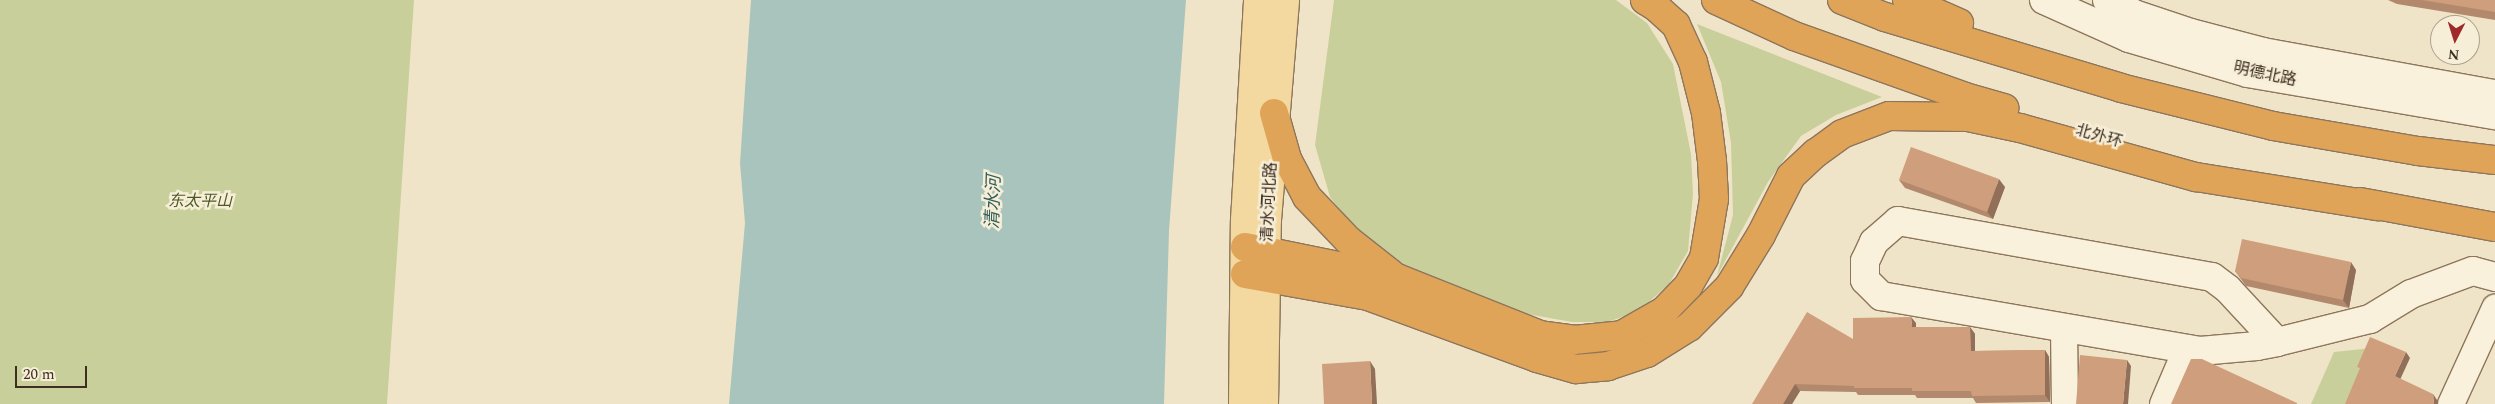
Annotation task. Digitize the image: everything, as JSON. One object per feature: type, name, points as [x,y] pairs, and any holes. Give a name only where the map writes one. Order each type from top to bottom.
[{"type":"highway","points":[[1255,249],[1397,278],[1540,335],[1574,340],[1622,335],[1664,311],[1688,286],[1704,258],[1714,199],[1712,161],[1706,113],[1693,62],[1676,26],[1656,7],[1645,0]]},
{"type":"highway","name":"北外环","points":[[1716,0],[1794,36],[1965,97],[2195,164],[2378,206],[2495,227]]},
{"type":"highway","points":[[1842,0],[1894,20],[2121,88],[2273,126],[2418,151],[2495,160]]},
{"type":"highway","points":[[1907,0],[1982,32],[2128,75],[2418,151]]},
{"type":"highway","points":[[1274,113],[1287,159],[1308,197],[1318,210],[1348,240],[1397,278]]},
{"type":"highway","points":[[1255,276],[1368,296],[1537,358],[1576,369],[1608,366],[1647,353],[1689,327],[1729,287],[1761,234],[1791,176],[1816,153],[1842,134],[1889,116],[1968,117],[2020,128],[2196,177],[2378,206]]},
{"type":"main road","name":"清水河北路","points":[[1258,0],[1255,276],[1264,404]]},
{"type":"main road","name":"清水河北路","points":[[1255,249],[1274,113],[1285,0]]},
{"type":"main road","name":"清水河北路","points":[[1243,404],[1255,276]]},
{"type":"street","name":"明德北路","points":[[2044,0],[2129,38],[2248,73],[2495,115]]},
{"type":"street","name":"明德北路","points":[[2107,0],[2134,14],[2191,33],[2263,52],[2495,94]]},
{"type":"street","points":[[2277,342],[2228,289],[2212,277],[1898,221],[1874,242],[1865,261],[1865,280],[1881,296],[2200,351],[2257,346],[2277,342],[2370,319],[2411,294],[2473,271],[2495,277]]},
{"type":"street","points":[[2456,402],[2493,317]]},
{"type":"street","points":[[2064,327],[2065,404]]},
{"type":"street","points":[[2164,404],[2187,348]]},
{"type":"green space","name":"东太平山","points":[[0,0],[414,0],[387,404],[0,404]]},
{"type":"green space","points":[[1334,0],[1616,0],[1647,23],[1673,64],[1691,154],[1693,194],[1688,251],[1669,284],[1640,310],[1608,322],[1572,322],[1521,313],[1396,263],[1360,237],[1330,197],[1315,145]]},
{"type":"green space","points":[[1697,24],[1882,97],[1836,115],[1801,136],[1768,182],[1717,276],[1733,215],[1731,143],[1721,82]]},
{"type":"green space","points":[[2372,348],[2351,404],[2311,404],[2334,352]]},
{"type":"water","name":"清水河","points":[[751,0],[1186,0],[1169,231],[1164,404],[729,404],[745,223],[740,163]]},
{"type":"building","points":[[2422,0],[2495,0],[2495,12]]},
{"type":"building","points":[[1911,147],[1999,179],[1987,212],[1899,180]]},
{"type":"building","points":[[2242,239],[2351,262],[2343,300],[2241,278],[2235,271]]},
{"type":"building","points":[[1807,312],[1853,339],[1853,318],[1911,317],[1912,327],[1970,327],[1971,351],[2045,350],[2045,395],[1972,396],[1971,391],[1912,391],[1912,388],[1854,388],[1854,386],[1795,384],[1783,404],[1752,404]]},
{"type":"building","points":[[2370,337],[2406,352],[2395,376],[2433,394],[2434,404],[2345,404],[2360,368],[2357,367]]},
{"type":"building","points":[[2080,355],[2127,360],[2123,404],[2076,404]]},
{"type":"building","points":[[2191,359],[2202,359],[2297,404],[2171,404]]},
{"type":"building","points":[[1370,361],[1372,404],[1324,404],[1322,364]]}]
